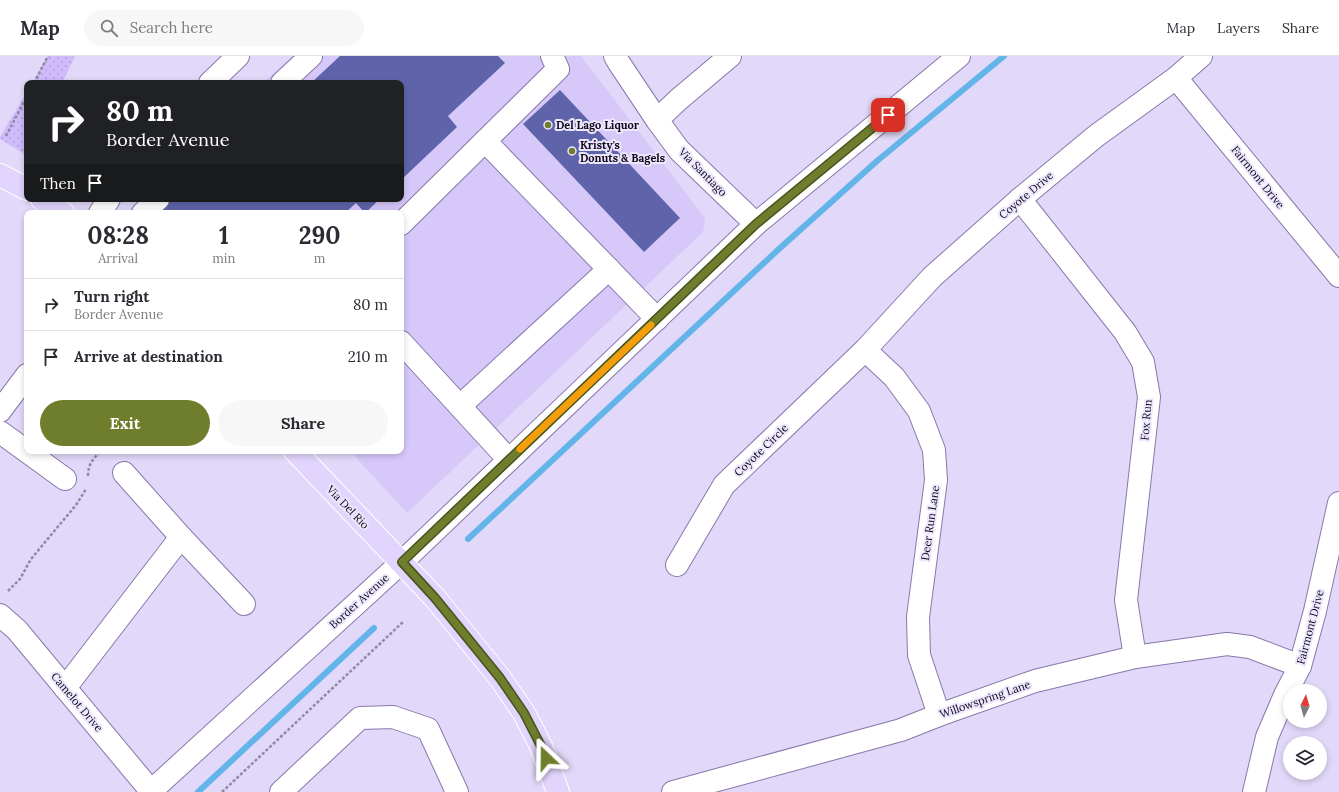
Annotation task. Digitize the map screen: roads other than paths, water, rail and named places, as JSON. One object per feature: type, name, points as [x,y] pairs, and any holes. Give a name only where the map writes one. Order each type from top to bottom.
[{"type":"main road","points":[[0,175],[24,187]]},
{"type":"main road","points":[[46,202],[58,210]]},
{"type":"main road","name":"Via Del Rio","points":[[298,454],[435,598],[500,678],[524,713],[541,746],[558,792]]},
{"type":"street","points":[[213,80],[238,56]]},
{"type":"street","points":[[285,80],[311,56]]},
{"type":"street","points":[[404,221],[558,69],[552,56]]},
{"type":"street","name":"Via Santiago","points":[[615,56],[657,120],[679,150],[756,224]]},
{"type":"street","points":[[657,120],[730,56]]},
{"type":"street","name":"Border Avenue","points":[[150,792],[402,562],[756,224],[959,56]]},
{"type":"street","name":"Coyote Drive","points":[[865,350],[932,276],[1096,136],[1176,78],[1201,56]]},
{"type":"street","name":"Fairmont Drive","points":[[1176,78],[1339,276]]},
{"type":"street","points":[[486,141],[657,319]]},
{"type":"street","name":"Fox Run","points":[[1020,200],[1125,332],[1143,362],[1149,397],[1126,600],[1135,657]]},
{"type":"street","points":[[146,210],[155,202]]},
{"type":"street","points":[[460,406],[609,269]]},
{"type":"street","points":[[404,345],[509,460]]},
{"type":"street","name":"Coyote Circle","points":[[677,565],[724,485],[865,350]]},
{"type":"street","name":"Deer Run Lane","points":[[865,350],[894,377],[919,412],[934,450],[936,480],[918,617],[919,655],[939,715]]},
{"type":"street","points":[[0,411],[24,379]]},
{"type":"street","points":[[0,432],[24,449]]},
{"type":"street","points":[[30,454],[65,479]]},
{"type":"street","points":[[124,473],[244,604]]},
{"type":"street","name":"Fairmont Drive","points":[[1254,792],[1267,737],[1285,695],[1300,666],[1315,611],[1339,503]]},
{"type":"street","points":[[65,688],[181,537]]},
{"type":"street","name":"Camelot Drive","points":[[0,615],[17,630],[150,792]]},
{"type":"street","name":"Willowspring Lane","points":[[673,792],[901,730],[1035,681],[1135,657],[1227,644],[1250,647],[1300,666]]},
{"type":"street","points":[[281,792],[360,718],[392,717],[428,729],[457,792]]},
{"type":"waterway","points":[[468,539],[780,248],[877,161],[1004,56]]},
{"type":"waterway","points":[[198,792],[374,628]]},
{"type":"place","name":"Del Lago Liquor","points":[[548,125]]},
{"type":"place","name":"Kristy's Donuts & Bagels","points":[[572,151]]}]
